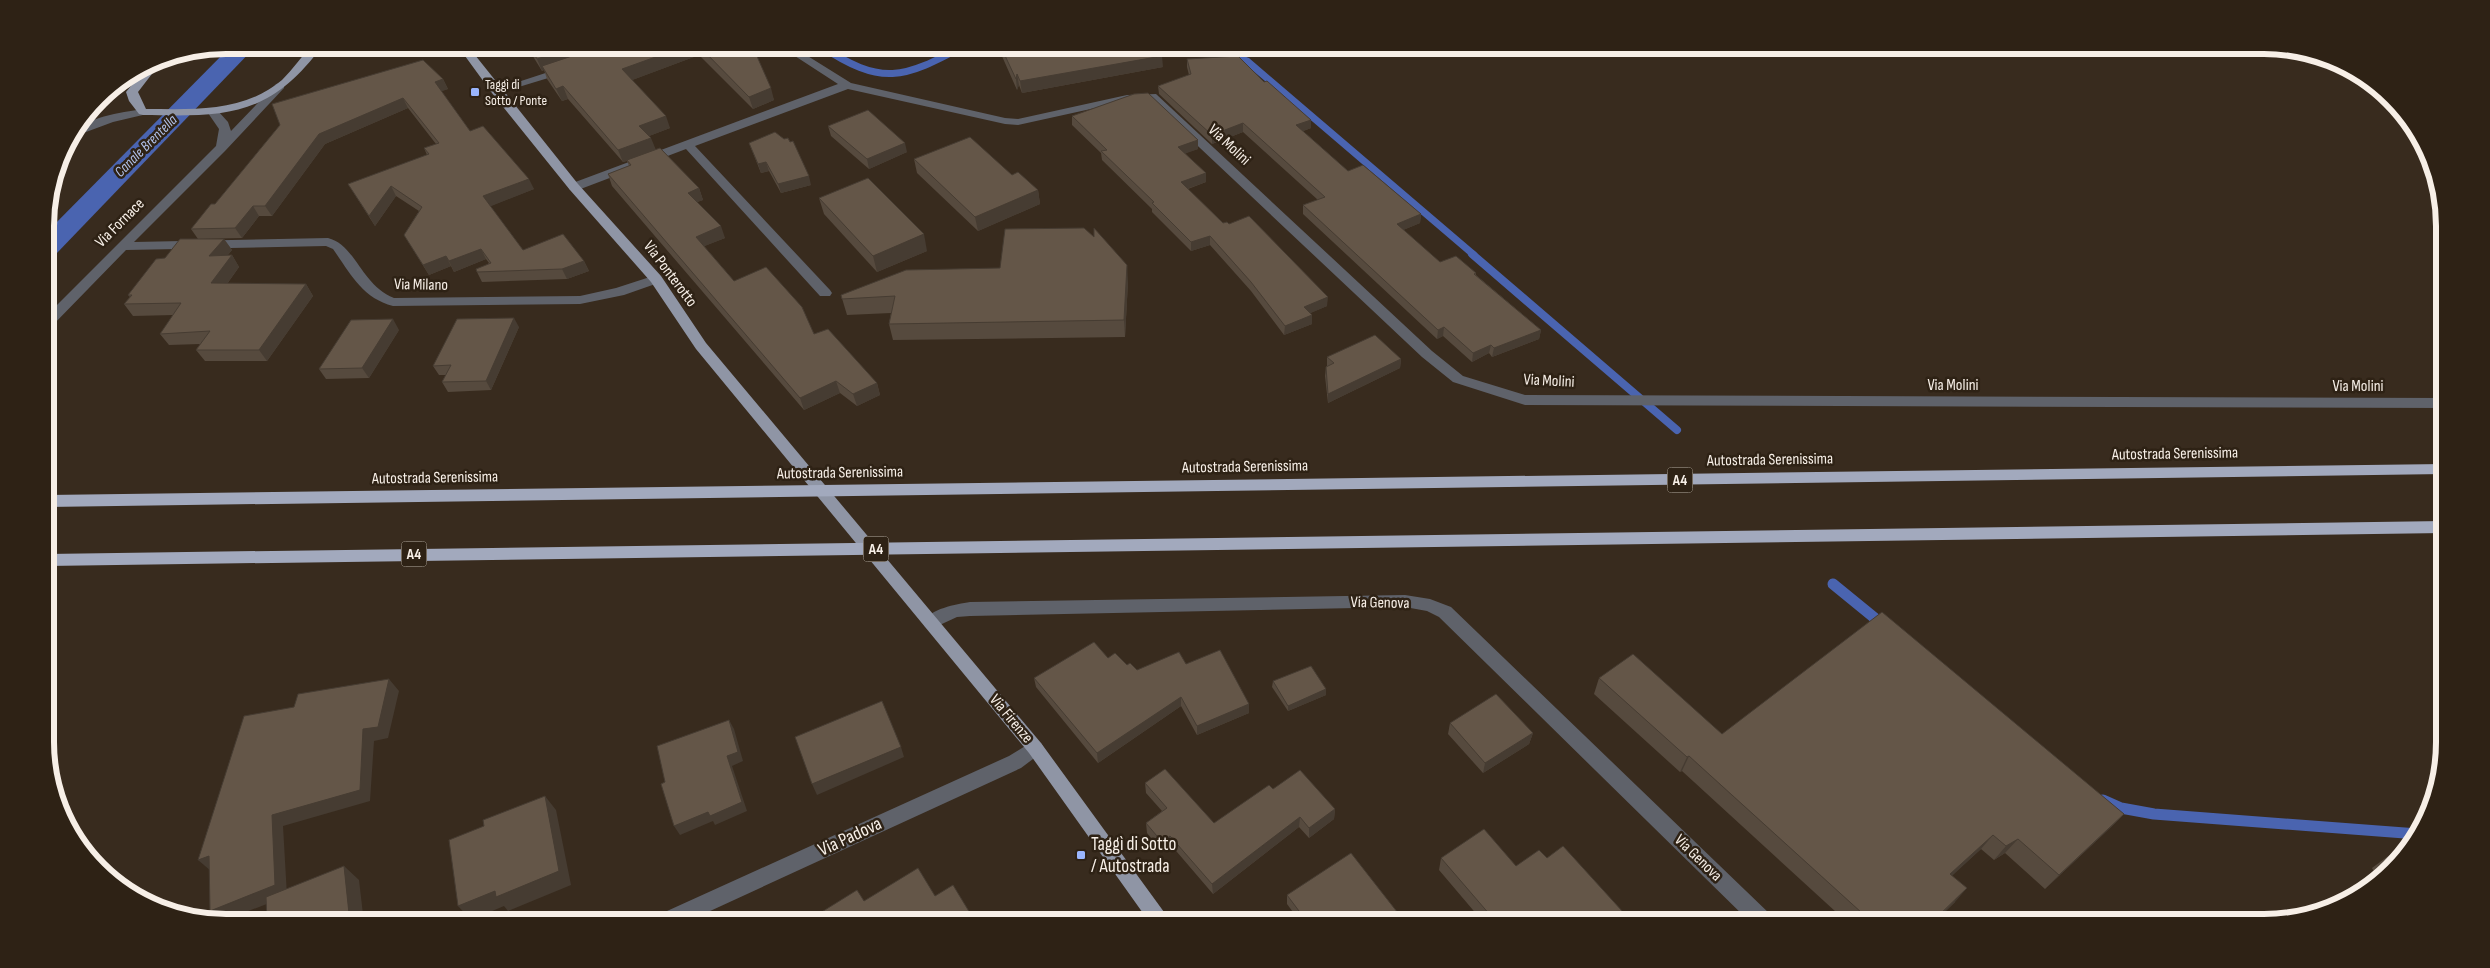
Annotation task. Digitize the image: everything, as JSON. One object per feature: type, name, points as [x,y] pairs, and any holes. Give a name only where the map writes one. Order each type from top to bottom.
[{"type":"highway","name":"Autostrada Serenissima","points":[[54,502],[2436,469]]},
{"type":"highway","name":"A4","points":[[54,560],[2436,527]]},
{"type":"main road","name":"Via Fornace","points":[[147,112],[210,113],[249,104],[280,86],[310,54]]},
{"type":"main road","name":"Via Ponterotto","points":[[469,54],[496,91],[574,187],[656,279],[701,346],[850,523]]},
{"type":"main road","points":[[147,112],[135,102],[132,92],[149,72]]},
{"type":"main road","name":"Via Firenze","points":[[850,523],[1035,748],[1155,914]]},
{"type":"street","name":"Via Molini","points":[[798,54],[848,85],[1005,121],[1018,122],[1127,98],[1152,96],[1427,354],[1458,379],[1525,400],[2436,403]]},
{"type":"street","points":[[496,91],[579,64]]},
{"type":"street","points":[[574,187],[848,85]]},
{"type":"street","name":"Via Fornace","points":[[54,316],[121,246],[221,149],[280,86]]},
{"type":"street","points":[[84,129],[110,119],[147,112]]},
{"type":"street","points":[[210,113],[225,123],[226,131],[221,149]]},
{"type":"street","points":[[687,144],[825,293]]},
{"type":"street","name":"Via Milano","points":[[121,246],[328,242],[337,246],[372,294],[380,299],[393,302],[580,300],[619,292],[656,279]]},
{"type":"street","name":"Via Genova","points":[[931,622],[955,611],[970,608],[1405,601],[1430,605],[1445,612],[1756,914]]},
{"type":"street","name":"Via Padova","points":[[683,914],[1015,762],[1035,748]]},
{"type":"building","points":[[534,54],[551,54],[537,59]]},
{"type":"building","points":[[578,54],[664,54],[622,69],[666,116],[639,126],[651,138],[618,150],[563,86],[556,89],[542,66]]},
{"type":"building","points":[[707,54],[756,54],[771,88],[749,97]]},
{"type":"building","points":[[1004,54],[1162,54],[1162,56],[1020,81],[1017,74],[1016,79]]},
{"type":"building","points":[[1238,56],[1264,82],[1267,81],[1311,120],[1296,125],[1348,171],[1363,165],[1421,214],[1397,224],[1440,262],[1456,256],[1476,273],[1474,274],[1541,330],[1494,348],[1491,345],[1473,353],[1444,327],[1438,330],[1303,205],[1325,197],[1243,123],[1212,135],[1158,86],[1191,74],[1187,59]]},
{"type":"building","points":[[423,60],[443,79],[435,82],[470,131],[483,126],[529,179],[483,196],[523,250],[563,234],[584,261],[562,269],[477,272],[476,269],[491,263],[481,249],[449,261],[446,256],[423,265],[404,235],[422,207],[391,186],[369,216],[348,184],[429,154],[424,148],[439,143],[403,98],[319,134],[265,206],[253,206],[235,228],[191,229],[211,204],[215,204],[280,125],[272,104]]},
{"type":"building","points":[[1148,93],[1198,140],[1178,147],[1206,173],[1181,182],[1223,223],[1227,222],[1229,224],[1249,216],[1328,297],[1304,307],[1312,315],[1285,326],[1251,282],[1210,236],[1191,242],[1152,203],[1154,202],[1101,151],[1107,150],[1072,116],[1134,94]]},
{"type":"building","points":[[868,110],[905,143],[867,159],[828,126]]},
{"type":"building","points":[[775,132],[784,139],[788,138],[790,142],[793,141],[809,176],[778,184],[766,162],[758,164],[749,143]]},
{"type":"building","points":[[970,137],[1012,175],[1018,172],[1038,190],[975,217],[914,159]]},
{"type":"building","points":[[660,148],[699,188],[688,193],[721,226],[696,237],[734,281],[766,267],[802,307],[814,334],[828,329],[877,383],[853,394],[836,381],[800,398],[608,174],[631,165],[627,160]]},
{"type":"building","points":[[868,178],[924,234],[873,256],[819,198]]},
{"type":"building","points":[[1084,228],[1094,237],[1094,228],[1127,265],[1124,320],[889,324],[895,296],[842,299],[841,295],[906,270],[1000,268],[1005,229]]},
{"type":"building","points":[[180,239],[224,239],[209,256],[232,255],[211,283],[306,284],[259,350],[196,350],[210,331],[160,334],[181,303],[124,304],[132,295],[128,295],[156,259],[165,258]]},
{"type":"building","points":[[514,318],[486,381],[442,382],[451,365],[433,366],[457,319]]},
{"type":"building","points":[[393,319],[362,368],[319,369],[351,320]]},
{"type":"building","points":[[1375,335],[1401,359],[1328,394],[1326,367],[1334,363],[1327,357]]},
{"type":"building","points":[[1882,612],[2124,814],[2059,875],[2018,839],[2006,846],[1993,835],[1950,874],[1967,888],[1940,914],[1863,914],[1689,756],[1687,757],[1599,678],[1633,654],[1722,734]]},
{"type":"building","points":[[1094,642],[1108,658],[1115,653],[1127,665],[1130,663],[1137,670],[1179,652],[1186,664],[1220,650],[1249,704],[1197,726],[1181,697],[1097,753],[1034,678]]},
{"type":"building","points":[[1311,666],[1326,689],[1288,706],[1273,681]]},
{"type":"building","points":[[389,679],[378,727],[363,729],[360,790],[272,815],[275,885],[210,911],[209,856],[198,860],[244,716],[294,707],[298,694]]},
{"type":"building","points":[[1496,694],[1533,733],[1485,763],[1450,723]]},
{"type":"building","points":[[882,701],[901,747],[812,784],[795,737]]},
{"type":"building","points":[[729,720],[738,752],[727,756],[742,802],[710,816],[708,812],[674,826],[661,784],[665,782],[657,746]]},
{"type":"building","points":[[1165,769],[1214,823],[1269,785],[1273,789],[1300,770],[1335,809],[1309,828],[1300,817],[1212,884],[1170,836],[1162,842],[1146,823],[1167,808],[1145,783]]},
{"type":"building","points":[[545,796],[559,871],[496,897],[495,891],[458,906],[449,840],[484,826],[483,820]]},
{"type":"building","points":[[1484,829],[1516,866],[1539,850],[1547,858],[1563,846],[1625,914],[1489,914],[1441,858]]},
{"type":"building","points":[[1351,853],[1399,914],[1301,914],[1287,895]]},
{"type":"building","points":[[344,866],[349,914],[267,914],[266,897]]},
{"type":"building","points":[[918,868],[935,896],[953,885],[971,914],[818,914],[857,890],[864,901]]},
{"type":"waterway","name":"Canale Brentella","points":[[54,240],[236,54]]},
{"type":"waterway","points":[[834,54],[860,68],[892,74],[925,65],[948,54]]},
{"type":"waterway","points":[[1229,54],[1247,61],[1474,255]]},
{"type":"waterway","points":[[1472,254],[1677,430]]},
{"type":"waterway","points":[[1833,584],[1882,624]]},
{"type":"waterway","points":[[2103,800],[2121,808],[2154,814],[2410,833]]},
{"type":"place","name":"Taggì di Sotto / Ponte","points":[[475,92]]},
{"type":"place","name":"Taggì di Sotto / Autostrada","points":[[1081,855]]}]
